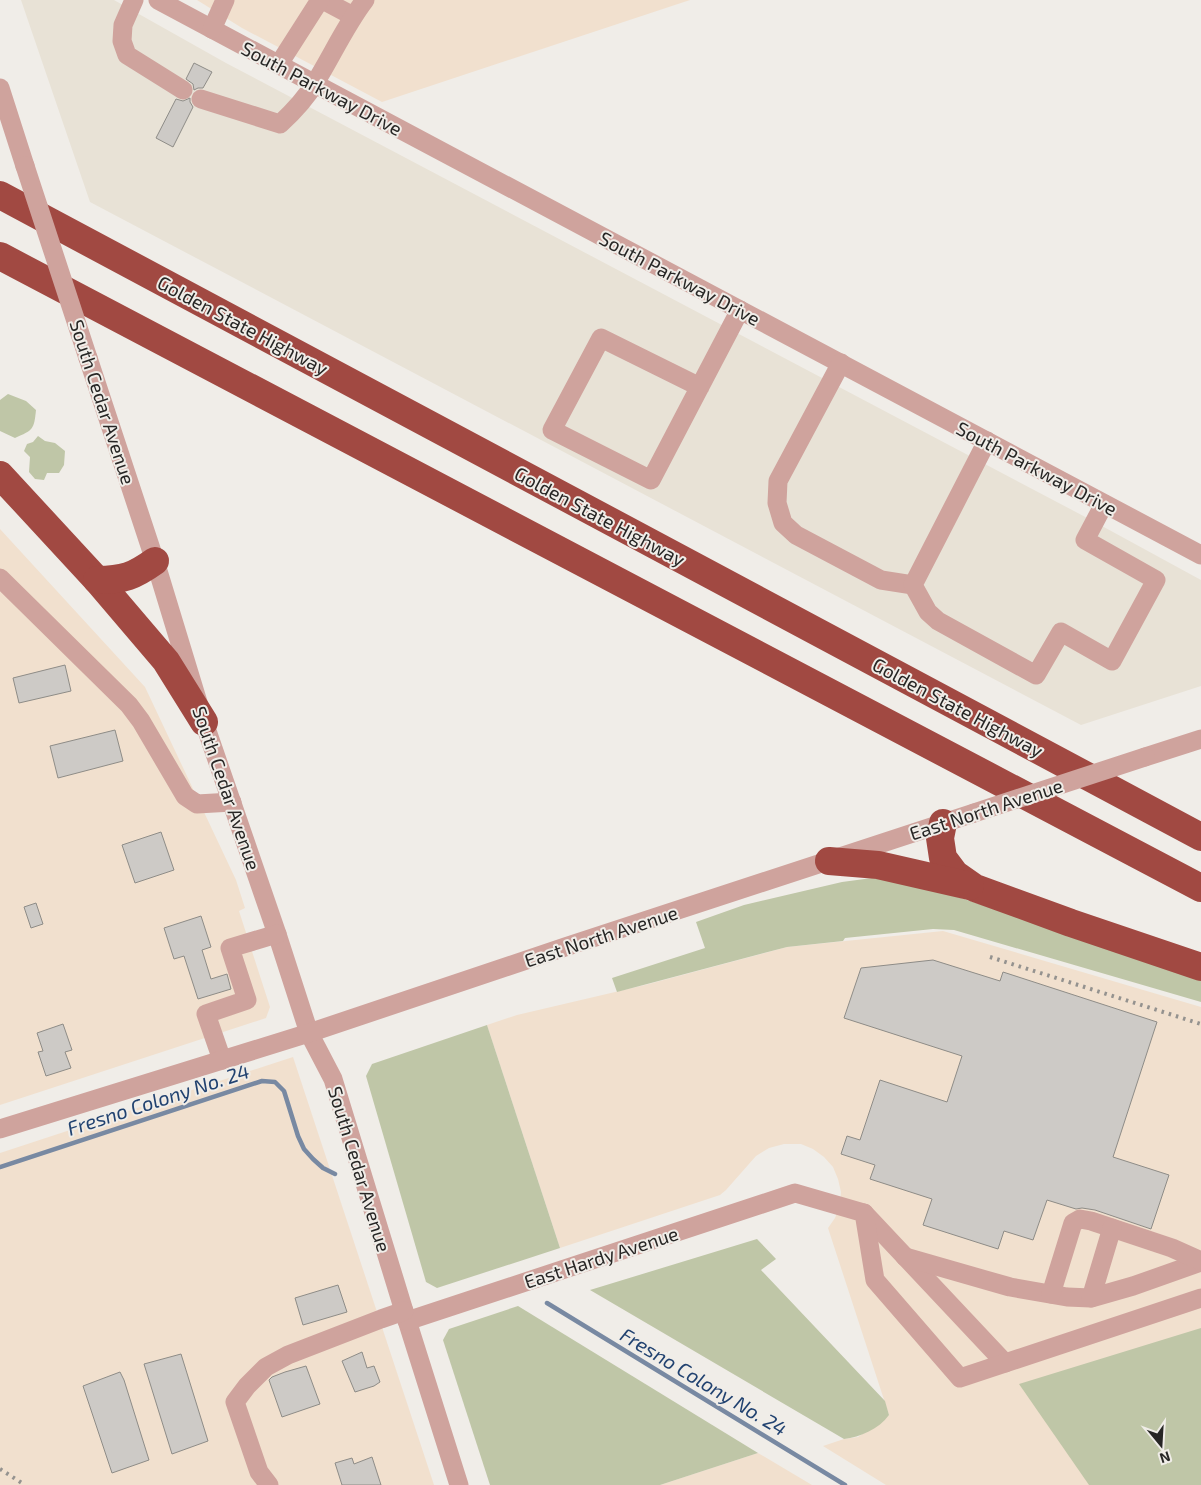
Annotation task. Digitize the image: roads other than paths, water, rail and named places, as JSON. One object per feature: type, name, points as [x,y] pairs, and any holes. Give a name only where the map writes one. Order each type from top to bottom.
[{"type":"highway","name":"Golden State Highway","points":[[0,196],[1201,837]]},
{"type":"highway","points":[[0,256],[1201,888]]},
{"type":"highway","points":[[0,475],[97,580],[166,661],[204,722]]},
{"type":"highway","points":[[97,580],[127,578],[140,572],[155,561]]},
{"type":"highway","points":[[943,823],[940,838],[943,858],[955,874],[975,888]]},
{"type":"highway","points":[[829,861],[878,865],[975,888],[1201,967]]},
{"type":"street","points":[[134,0],[123,25],[122,41],[127,55],[183,90]]},
{"type":"street","name":"South Parkway Drive","points":[[158,0],[1201,555]]},
{"type":"street","points":[[212,28],[225,0]]},
{"type":"street","points":[[201,99],[280,124],[291,114],[315,84],[364,0]]},
{"type":"street","points":[[279,64],[319,2],[353,16]]},
{"type":"street","name":"South Cedar Avenue","points":[[0,88],[155,561],[204,722],[309,1033],[333,1079],[459,1485]]},
{"type":"street","points":[[700,387],[601,338],[552,430],[651,480],[700,387],[740,310]]},
{"type":"street","points":[[841,363],[778,481],[777,503],[783,523],[796,535],[881,580],[914,585]]},
{"type":"street","points":[[914,585],[987,441]]},
{"type":"street","points":[[914,585],[928,612],[938,621],[1036,674],[1061,632],[1112,661],[1156,580],[1085,540],[1104,504]]},
{"type":"street","points":[[0,578],[129,705],[141,721],[185,796],[197,804],[232,802]]},
{"type":"street","name":"East North Avenue","points":[[0,1129],[309,1033],[565,947],[1201,739]]},
{"type":"street","points":[[222,1060],[206,1014],[247,1000],[230,948],[277,934]]},
{"type":"street","name":"East Hardy Avenue","points":[[269,1485],[259,1472],[235,1402],[247,1386],[266,1367],[288,1355],[381,1318],[405,1316],[795,1193],[864,1213]]},
{"type":"street","points":[[864,1213],[1004,1363]]},
{"type":"street","points":[[864,1213],[875,1280],[960,1378],[1201,1298]]},
{"type":"street","points":[[1051,1294],[1073,1223],[1080,1219],[1092,1221],[1172,1248],[1201,1261]]},
{"type":"street","points":[[1091,1298],[1112,1228]]},
{"type":"street","points":[[905,1257],[1010,1287],[1067,1297],[1091,1298],[1133,1286],[1201,1261]]},
{"type":"waterway","name":"Fresno Colony No. 24","points":[[0,1167],[262,1081],[275,1082],[284,1091],[304,1149],[323,1168],[335,1174]]},
{"type":"waterway","name":"Fresno Colony No. 24","points":[[547,1303],[845,1485]]},
{"type":"railway","points":[[990,957],[1201,1024]]},
{"type":"railway","points":[[0,1469],[25,1485]]}]
